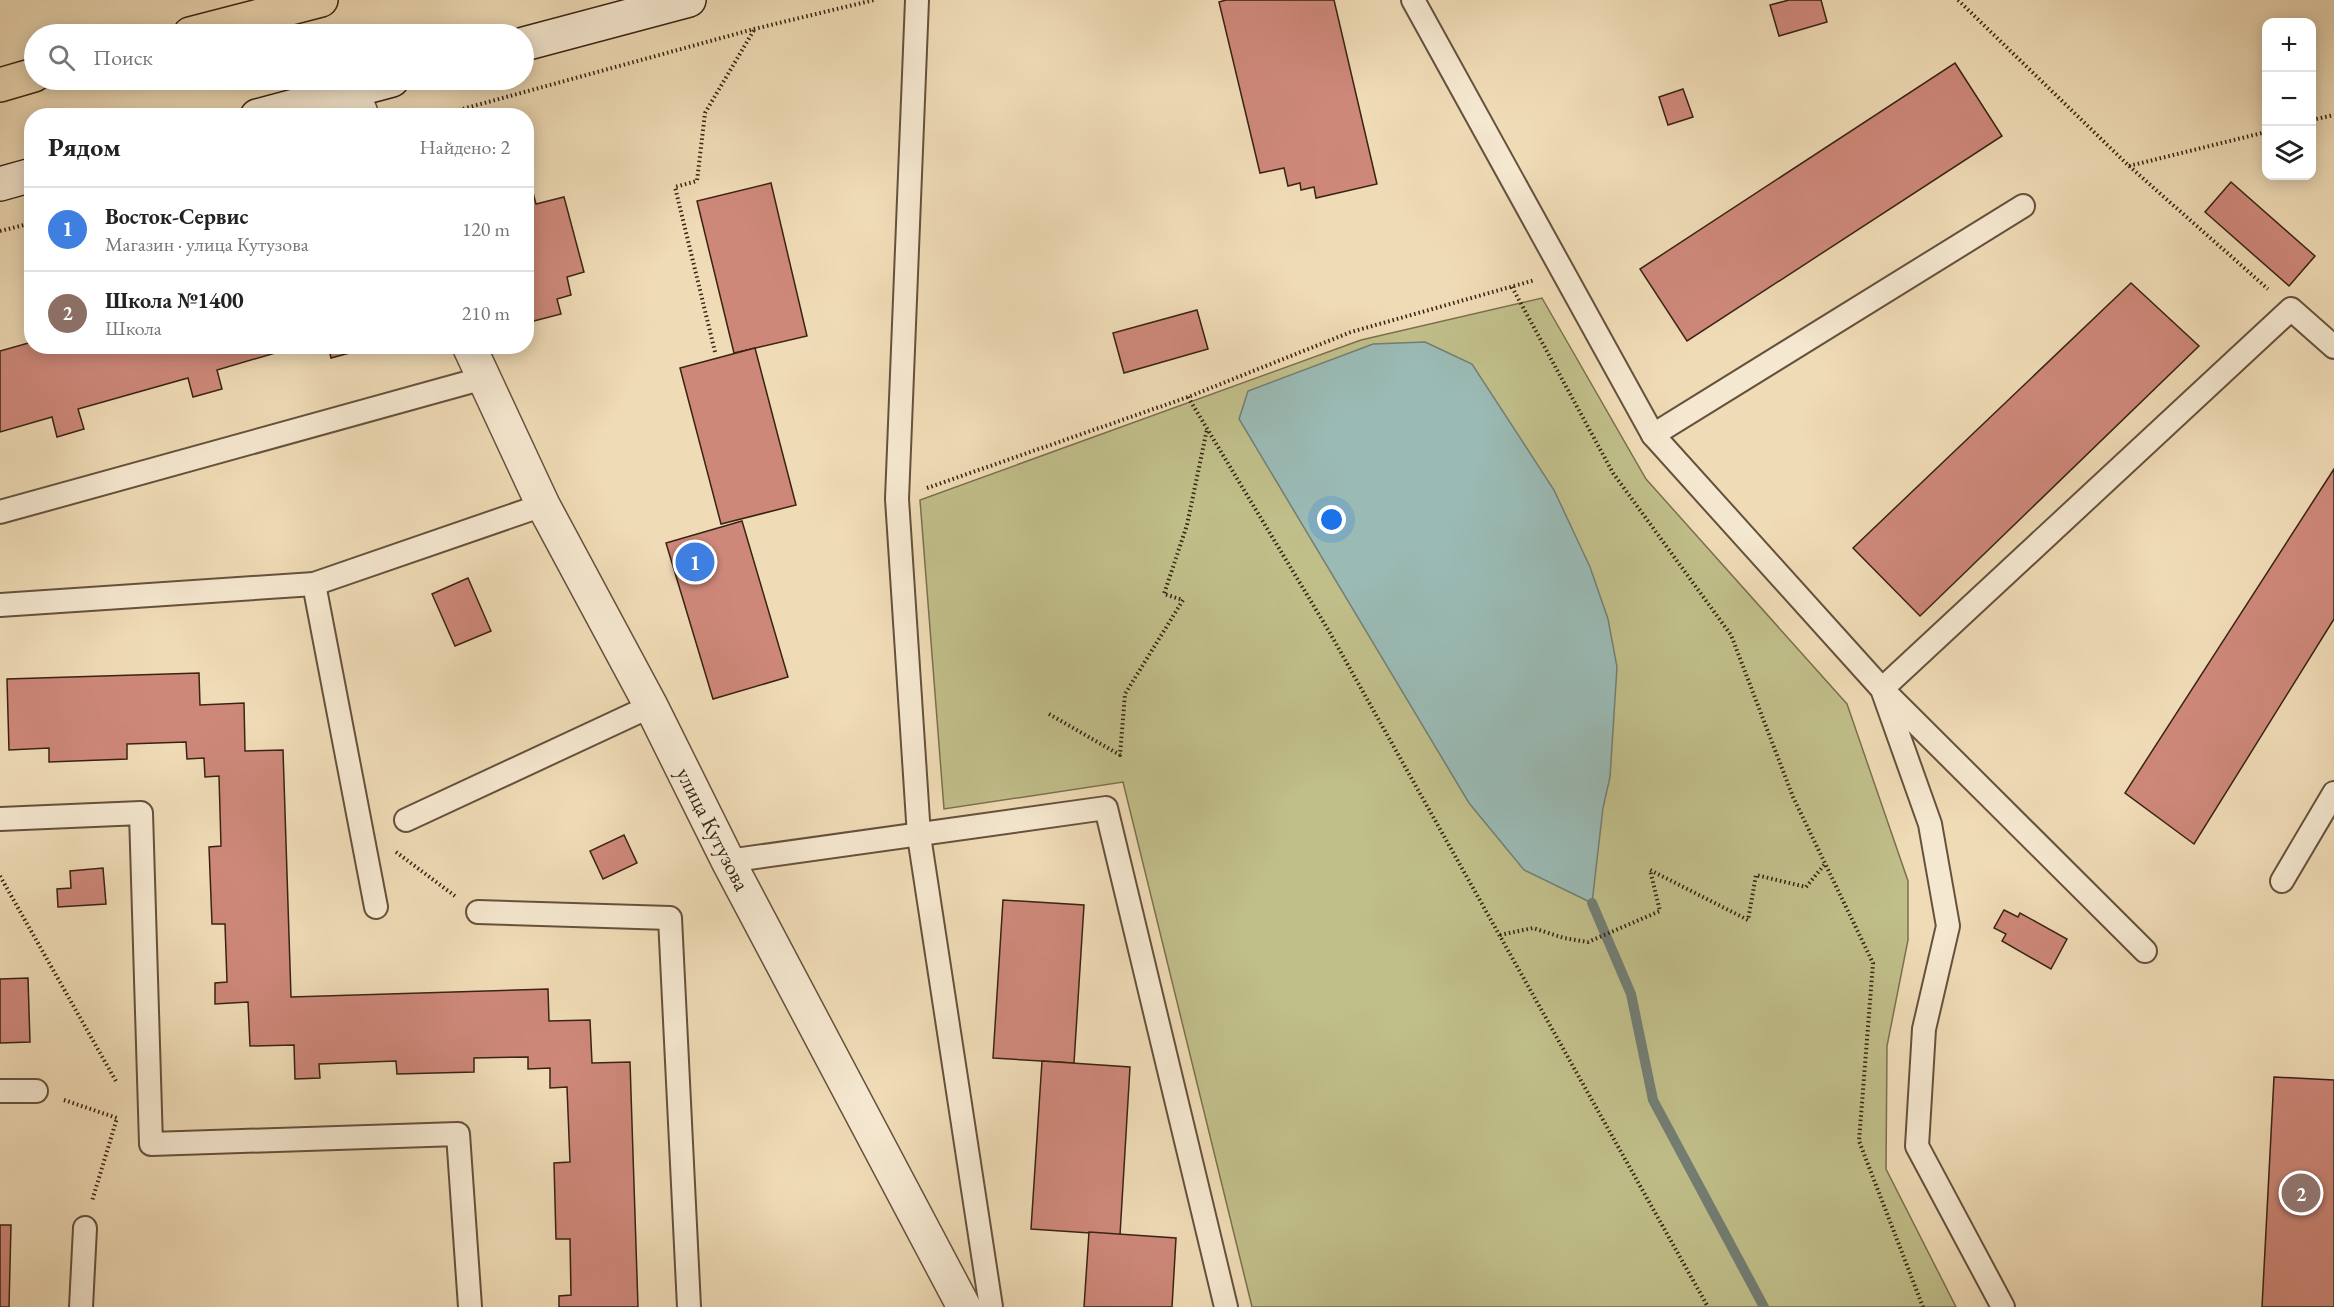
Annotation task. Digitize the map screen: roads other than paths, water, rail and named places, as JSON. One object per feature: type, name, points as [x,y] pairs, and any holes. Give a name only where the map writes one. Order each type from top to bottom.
[{"type":"main road","points":[[229,24],[321,0]]},
{"type":"main road","points":[[0,85],[24,78]]},
{"type":"street","points":[[534,41],[689,0]]},
{"type":"street","points":[[319,108],[357,103],[377,90]]},
{"type":"street","points":[[0,184],[24,178]]},
{"type":"street","name":"улица Кутузова","points":[[473,354],[543,505],[651,706],[728,861],[964,1307]]},
{"type":"lane","points":[[916,0],[897,499],[919,836],[991,1307]]},
{"type":"lane","points":[[1413,0],[1653,435],[1882,688],[2145,951]]},
{"type":"lane","points":[[1653,435],[2023,206]]},
{"type":"lane","points":[[1882,688],[2291,309],[2334,347]]},
{"type":"lane","points":[[0,512],[484,378]]},
{"type":"lane","points":[[0,605],[314,584],[543,505]]},
{"type":"lane","points":[[314,584],[376,907]]},
{"type":"lane","points":[[1882,688],[1930,824],[1948,926],[1924,1029],[1917,1146],[2003,1307]]},
{"type":"lane","points":[[406,820],[651,706]]},
{"type":"lane","points":[[2282,881],[2334,793]]},
{"type":"lane","points":[[728,861],[1106,808],[1226,1307]]},
{"type":"lane","points":[[0,819],[141,813],[151,1144],[458,1134],[470,1307]]},
{"type":"lane","points":[[478,912],[670,918],[688,1307]]},
{"type":"lane","points":[[0,1091],[36,1091]]},
{"type":"lane","points":[[81,1307],[85,1228]]},
{"type":"water","points":[[1425,342],[1472,364],[1554,490],[1590,567],[1608,619],[1617,667],[1610,777],[1603,808],[1592,903],[1524,870],[1469,803],[1239,419],[1248,391],[1373,344]]},
{"type":"waterway","points":[[1592,903],[1631,994],[1653,1100],[1764,1307]]},
{"type":"place","name":"Восток-Сервис","points":[[695,562]]},
{"type":"place","name":"Школа №1400","points":[[2301,1193]]}]
